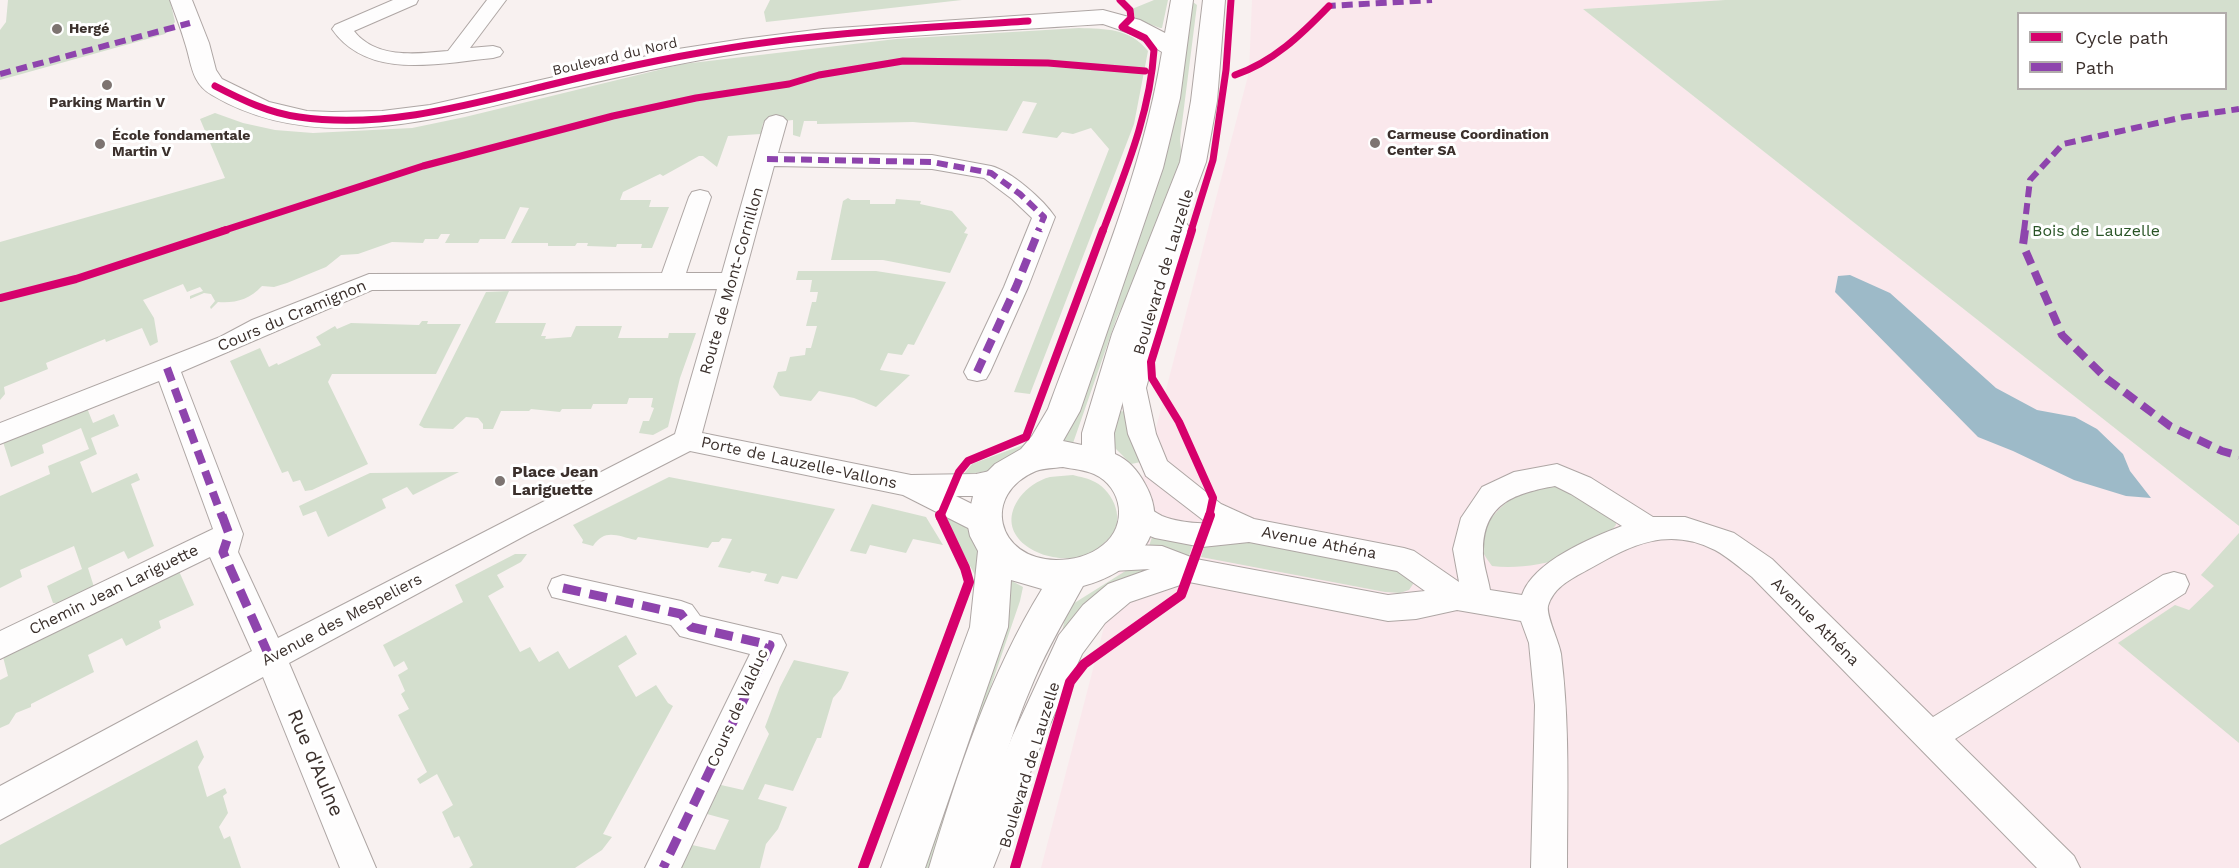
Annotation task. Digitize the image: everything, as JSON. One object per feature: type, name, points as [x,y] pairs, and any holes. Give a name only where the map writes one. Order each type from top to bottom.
[{"type":"main road","name":"Boulevard du Nord","points":[[181,0],[197,44],[204,72],[215,86],[262,110],[282,115],[334,120],[388,119],[430,113],[678,56],[743,45],[824,36],[1103,17],[1131,23],[1155,35],[1174,50]]},
{"type":"main road","name":"Boulevard du Nord","points":[[1028,21],[1102,10],[1137,0]]},
{"type":"main road","points":[[1032,459],[1044,445],[1064,411],[1150,168],[1167,98],[1182,0]]},
{"type":"main road","points":[[1196,0],[1213,11]]},
{"type":"main road","name":"Boulevard de Lauzelle","points":[[1099,462],[1098,433],[1127,334],[1193,162],[1204,101],[1213,11]]},
{"type":"main road","points":[[903,868],[989,627],[990,537],[986,500],[999,480],[1013,468],[1032,459],[1063,454],[1099,462],[1119,473],[1135,498],[1137,513],[1134,530],[1126,546],[1112,559],[1093,570],[1070,576],[1049,576],[1028,572],[1010,563],[990,537]]},
{"type":"main road","points":[[951,868],[982,762],[1000,714],[1042,622],[1070,576]]},
{"type":"street","points":[[409,0],[338,21],[355,45],[368,52],[411,60],[493,52]]},
{"type":"street","points":[[454,56],[497,0]]},
{"type":"street","name":"Route de Mont-Cornillon","points":[[687,440],[776,121]]},
{"type":"street","points":[[767,159],[932,162],[992,173],[1020,194],[1044,217],[1016,287],[977,372]]},
{"type":"street","points":[[671,282],[700,197]]},
{"type":"street","points":[[1178,205],[1179,224],[1133,388],[1142,434],[1156,468],[1211,512],[1249,530]]},
{"type":"street","name":"Cours du Cramignon","points":[[0,434],[140,376],[167,368],[369,282],[730,281]]},
{"type":"street","points":[[167,368],[229,534]]},
{"type":"street","name":"Porte de Lauzelle-Vallons","points":[[687,440],[911,486],[976,485],[999,480]]},
{"type":"street","name":"Avenue des Mespeliers","points":[[0,804],[97,749],[518,526],[687,440]]},
{"type":"street","points":[[1467,599],[1468,549],[1475,518],[1492,495],[1514,483],[1557,476],[1581,486],[1648,528]]},
{"type":"street","name":"Porte de Lauzelle-Vallons","points":[[911,486],[990,537]]},
{"type":"street","name":"Avenue Athéna","points":[[1137,513],[1155,526],[1202,535],[1249,530],[1404,560],[1467,599]]},
{"type":"street","name":"Avenue Athéna","points":[[975,868],[1028,737],[1070,645],[1094,614],[1119,593],[1140,584],[1189,570],[1388,608],[1467,599],[1532,610],[1539,589],[1553,575],[1614,541],[1648,528],[1686,529],[1724,541],[1762,568],[2062,868]]},
{"type":"street","name":"Chemin Jean Lariguette","points":[[0,646],[229,534]]},
{"type":"street","name":"Rue d'Aulne","points":[[229,534],[223,552],[358,868]]},
{"type":"street","name":"Avenue Athéna","points":[[1112,559],[1145,555],[1182,564],[1189,570]]},
{"type":"street","points":[[1930,737],[2174,584]]},
{"type":"street","name":"Cours de Valduc","points":[[563,588],[681,614],[691,627],[770,645],[663,868]]},
{"type":"street","points":[[1532,610],[1544,643],[1551,705],[1550,868]]},
{"type":"shaded area","points":[[1252,0],[1725,0],[1583,9],[2239,526],[2239,868],[1041,868],[1249,72]]},
{"type":"green space","points":[[8,0],[170,0],[175,22],[165,34],[0,80],[0,30],[6,22]]},
{"type":"green space","points":[[770,0],[962,0],[766,22],[764,12]]},
{"type":"green space","points":[[1154,0],[1168,0],[1162,28],[1136,19],[1132,9]]},
{"type":"green space","points":[[1190,0],[1197,5],[1180,139],[1182,160],[1143,265],[1117,317],[1072,446],[1060,445]]},
{"type":"green space","name":"Bois de Lauzelle","points":[[1725,0],[2239,0],[2239,526],[1583,9]]},
{"type":"green space","points":[[1079,28],[1117,31],[1141,43],[1148,51],[1134,124],[1030,394],[1014,392],[1109,149],[1091,128],[1073,134],[1062,132],[1057,138],[1022,133],[1037,103],[1023,101],[1007,131],[913,122],[817,124],[817,121],[804,121],[800,137],[793,135],[793,120],[763,123],[761,134],[728,136],[717,167],[703,156],[699,156],[663,176],[660,174],[623,192],[620,200],[651,200],[649,207],[669,207],[652,248],[641,248],[642,244],[617,244],[616,247],[587,246],[588,243],[577,243],[575,246],[548,246],[548,243],[511,243],[529,208],[520,207],[505,239],[480,239],[478,243],[445,243],[450,234],[441,234],[438,239],[425,239],[423,243],[392,242],[358,254],[341,255],[326,267],[274,287],[262,286],[242,300],[218,302],[211,309],[215,301],[211,294],[204,293],[190,299],[190,296],[203,291],[200,287],[187,292],[183,284],[143,300],[154,318],[158,342],[150,346],[142,328],[106,342],[105,339],[46,363],[48,369],[4,387],[5,394],[0,400],[0,242],[225,178],[200,119],[215,113],[243,123],[275,130],[313,133],[412,128],[683,64],[896,39]]},
{"type":"green space","points":[[848,198],[870,200],[870,204],[895,204],[896,199],[921,201],[920,204],[952,211],[967,228],[964,233],[968,234],[950,273],[883,260],[831,260],[843,201]]},
{"type":"green space","points":[[798,271],[876,271],[946,282],[914,345],[908,344],[902,355],[888,353],[880,370],[910,375],[876,407],[854,398],[819,391],[811,401],[780,396],[773,387],[778,372],[786,371],[790,357],[805,355],[806,348],[811,348],[817,326],[806,326],[812,302],[816,302],[818,292],[810,292],[812,280],[796,280]]},
{"type":"green space","points":[[509,291],[495,323],[546,323],[541,336],[546,336],[545,339],[571,337],[576,326],[622,326],[618,338],[668,338],[669,333],[696,333],[680,378],[668,427],[653,435],[639,433],[643,421],[649,421],[654,408],[651,407],[653,398],[629,398],[627,404],[593,404],[591,409],[562,409],[560,412],[531,409],[529,411],[501,411],[493,429],[483,429],[483,424],[478,418],[466,417],[453,429],[424,428],[419,425],[486,292]]},
{"type":"green space","points":[[422,321],[428,321],[427,324],[461,324],[436,374],[332,374],[328,382],[368,464],[312,490],[305,491],[300,480],[293,482],[288,471],[282,473],[230,361],[260,348],[269,367],[321,345],[316,337],[335,326],[337,329],[351,323],[419,325]]},
{"type":"green space","points":[[87,408],[93,423],[114,414],[119,426],[91,438],[97,454],[80,462],[92,493],[137,473],[140,480],[131,484],[154,546],[128,559],[124,551],[88,568],[94,587],[59,603],[53,603],[47,586],[82,569],[74,546],[20,570],[22,577],[0,588],[0,496],[50,474],[48,466],[89,449],[81,428],[42,445],[44,453],[11,467],[3,442]]},
{"type":"green space","points":[[1108,410],[1130,412],[1146,461],[1131,464],[1113,446]]},
{"type":"green space","points":[[1031,442],[999,469],[963,475],[972,464]]},
{"type":"green space","points":[[459,472],[413,495],[407,487],[382,499],[386,508],[328,537],[316,511],[303,516],[299,506],[370,473]]},
{"type":"green space","points":[[1073,475],[1092,481],[1108,493],[1116,508],[1117,524],[1114,532],[1095,551],[1080,557],[1063,558],[1031,549],[1019,540],[1013,528],[1012,513],[1020,497],[1041,480]]},
{"type":"green space","points":[[669,477],[835,509],[797,579],[782,576],[778,584],[764,581],[767,574],[718,567],[732,539],[722,538],[719,542],[712,542],[708,548],[638,537],[636,540],[617,535],[602,537],[593,546],[582,543],[583,540],[573,525]]},
{"type":"green space","points":[[1561,486],[1615,518],[1616,525],[1592,546],[1559,559],[1524,566],[1492,566],[1484,554],[1482,544],[1488,524],[1494,515],[1510,500],[1528,490]]},
{"type":"green space","points":[[872,504],[926,517],[943,545],[913,539],[906,553],[870,545],[866,554],[850,551]]},
{"type":"green space","points":[[948,516],[967,528],[976,540],[979,555],[976,577],[947,523]]},
{"type":"green space","points":[[2239,533],[2239,743],[2118,643],[2175,605],[2189,610],[2214,586],[2201,575]]},
{"type":"green space","points":[[1153,534],[1194,540],[1189,556],[1149,546]]},
{"type":"green space","points":[[1206,541],[1265,541],[1397,565],[1412,577],[1413,584],[1409,590],[1400,593],[1385,592],[1201,557]]},
{"type":"green space","points":[[515,554],[527,554],[521,562],[497,575],[504,587],[488,596],[520,652],[530,647],[539,662],[558,651],[569,669],[626,635],[637,654],[618,666],[636,697],[656,685],[668,703],[673,706],[603,834],[612,837],[602,850],[575,868],[469,868],[473,865],[459,836],[454,838],[442,812],[453,805],[437,774],[420,784],[417,779],[427,772],[398,715],[409,709],[401,694],[405,691],[398,675],[408,669],[404,661],[394,667],[383,645],[463,602],[455,585]]},
{"type":"green space","points":[[1135,565],[1176,569],[1057,651],[1068,607]]},
{"type":"green space","points":[[178,569],[194,605],[159,621],[161,628],[126,646],[122,638],[88,655],[94,672],[31,704],[31,707],[16,713],[9,724],[0,728],[0,680],[8,676],[3,657]]},
{"type":"green space","points":[[1012,581],[1023,587],[1020,601],[961,774],[939,868],[912,868]]},
{"type":"green space","points":[[794,660],[849,672],[841,689],[833,698],[821,738],[817,738],[793,791],[765,784],[758,799],[787,807],[778,829],[766,844],[760,868],[678,868],[692,845],[715,850],[729,820],[707,814],[721,785],[743,790],[769,734],[765,727],[780,687]]},
{"type":"green space","points":[[197,740],[204,757],[198,767],[207,797],[225,788],[227,793],[223,796],[228,813],[219,827],[224,839],[230,836],[241,868],[0,868],[0,845]]},
{"type":"water","points":[[1850,275],[1890,293],[1996,388],[2037,410],[2075,417],[2097,429],[2123,454],[2130,471],[2151,498],[2126,496],[2074,480],[1978,437],[1835,292],[1838,276]]},
{"type":"marked path","points":[[1326,9],[1329,6],[1432,0]]},
{"type":"marked path","points":[[0,74],[190,23]]},
{"type":"marked path","points":[[2239,109],[2184,117],[2063,144],[2030,180],[2023,245],[2062,335],[2107,379],[2170,426],[2222,451],[2239,456]]},
{"type":"marked path","points":[[767,159],[932,162],[991,173],[1020,194],[1044,217],[1016,287],[977,372]]},
{"type":"marked path","points":[[167,368],[229,534],[223,552],[270,658]]},
{"type":"marked path","points":[[563,588],[681,614],[691,627],[770,645],[663,868]]},
{"type":"cycle path","points":[[863,868],[969,582],[965,568],[940,516],[959,472],[968,461],[1026,437],[1137,139],[1152,80],[1154,50],[1145,38],[1122,27],[1131,18],[1130,10],[1120,0]]},
{"type":"cycle path","points":[[1015,868],[1070,682],[1084,664],[1181,595],[1211,512],[1213,498],[1179,422],[1152,378],[1151,362],[1213,160],[1226,70],[1231,0]]},
{"type":"cycle path","points":[[1235,75],[1262,64],[1274,56],[1298,37],[1329,6]]},
{"type":"cycle path","points":[[215,86],[255,106],[298,117],[343,121],[388,118],[434,112],[631,66],[740,46],[848,33],[1028,21]]},
{"type":"cycle path","points":[[0,298],[76,279],[423,166],[613,116],[696,98],[789,84],[819,75],[903,61],[1048,63],[1145,71]]},
{"type":"place","name":"Hergé","points":[[57,29]]},
{"type":"place","name":"Parking Martin V","points":[[107,85]]},
{"type":"place","name":"Carmeuse Coordination Center SA","points":[[1375,143]]},
{"type":"place","name":"École fondamentale Martin V","points":[[100,144]]},
{"type":"place","name":"Place Jean Lariguette","points":[[500,481]]}]
